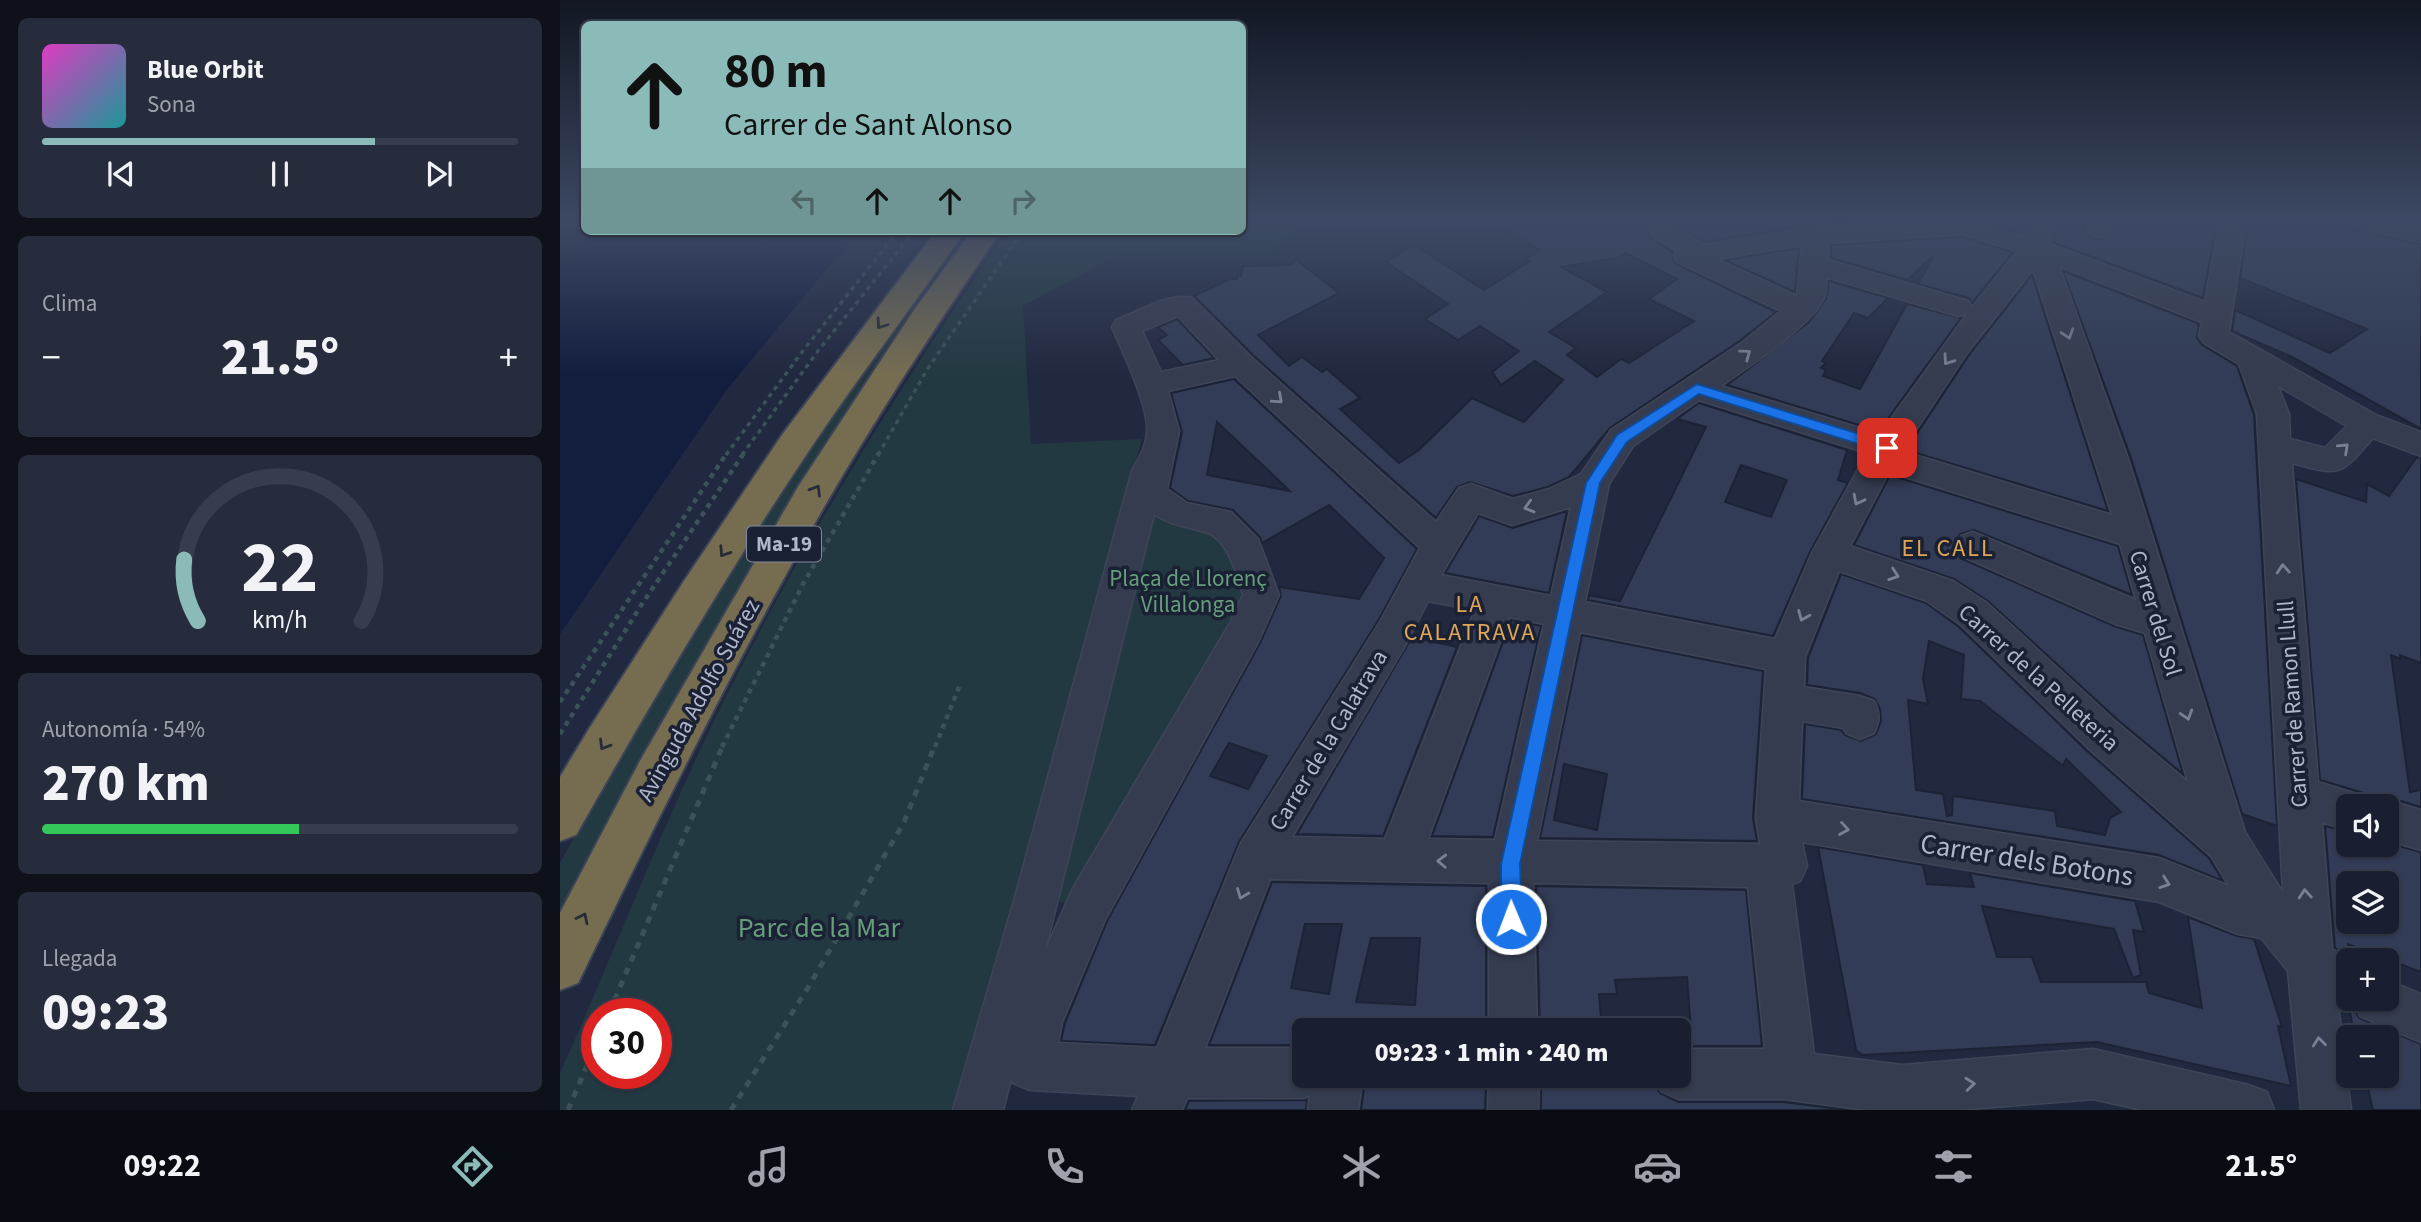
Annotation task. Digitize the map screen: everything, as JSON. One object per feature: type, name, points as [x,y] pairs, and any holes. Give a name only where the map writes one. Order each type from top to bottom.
[{"type":"highway","name":"Ma-19","points":[[560,819],[745,519],[856,358],[920,272]]},
{"type":"highway","name":"Avinguda Adolfo Suárez","points":[[560,965],[637,811],[780,550],[883,383],[959,272]]},
{"type":"street","points":[[1727,272],[1801,309]]},
{"type":"street","points":[[1514,1018],[1511,864],[1593,483],[1622,438],[1753,349],[1801,309],[1811,297],[1811,272]]},
{"type":"street","points":[[1885,272],[1974,312]]},
{"type":"street","points":[[1792,1076],[1777,865],[1786,657],[1829,553],[1884,452],[1957,346],[1974,312],[2008,272]]},
{"type":"street","name":"Carrer del Sol","points":[[2047,272],[2112,459],[2132,534],[2226,841],[2273,918],[2310,962],[2336,979]]},
{"type":"street","points":[[2120,272],[2217,317]]},
{"type":"street","points":[[2224,272],[2214,336],[2367,424],[2421,444]]},
{"type":"street","points":[[1292,1075],[1164,1092],[1030,1066],[1038,1020],[1089,904],[1245,631],[1261,594],[1246,549],[1219,522],[1179,514],[1149,494],[1163,431],[1151,384],[1126,327],[1182,304],[1241,365],[1439,545]]},
{"type":"street","name":"Carrer de Ramon Llull","points":[[2253,360],[2273,414],[2297,796],[2310,962],[2326,1110]]},
{"type":"street","points":[[1151,384],[1241,365]]},
{"type":"street","points":[[1697,388],[2132,534]]},
{"type":"street","points":[[2275,447],[2330,461],[2345,449],[2367,424]]},
{"type":"street","points":[[978,1110],[1036,901],[1157,432]]},
{"type":"street","name":"Carrer de la Calatrava","points":[[1164,1092],[1256,858],[1420,584],[1439,545],[1471,496],[1512,512],[1558,499],[1593,483]]},
{"type":"street","points":[[1973,546],[2127,613],[2158,621]]},
{"type":"street","name":"Carrer de la Pelleteria","points":[[1829,553],[1940,591],[1974,614],[2102,735],[2226,841]]},
{"type":"street","points":[[1420,584],[1786,657]]},
{"type":"street","points":[[1399,859],[1497,600]]},
{"type":"street","points":[[1783,701],[1860,713],[1860,721]]},
{"type":"street","points":[[2297,796],[2336,807]]},
{"type":"street","name":"Carrer dels Botons","points":[[1777,818],[2159,880],[2238,912],[2273,918]]},
{"type":"street","points":[[2399,824],[2421,830]]},
{"type":"street","points":[[1256,858],[1399,859],[1511,864],[1777,865]]},
{"type":"street","points":[[2399,1008],[2421,1018]]},
{"type":"street","points":[[1691,1074],[1792,1076],[1904,1100],[2092,1074],[2249,1110]]},
{"type":"street","points":[[1333,1110],[1337,1088]]},
{"type":"street","points":[[1513,1110],[1514,1088]]},
{"type":"path","points":[[560,702],[717,467],[866,272]]},
{"type":"path","points":[[560,734],[715,494],[882,272]]},
{"type":"path","points":[[615,998],[737,713],[803,584],[928,368],[995,272]]},
{"type":"path","points":[[731,1110],[809,986],[904,822],[961,682]]},
{"type":"path","points":[[568,1110],[581,1080]]},
{"type":"green space","points":[[934,272],[951,272],[560,923],[560,863],[754,531],[819,433]]},
{"type":"green space","name":"Parc de la Mar","points":[[979,272],[1087,272],[1023,306],[1031,444],[1142,439],[957,1110],[560,1110],[560,1073],[581,1025],[581,1089],[672,1089],[672,998],[593,998],[672,811],[744,661],[850,472]]},
{"type":"green space","name":"Plaça de Llorenç Villalonga","points":[[1140,504],[1219,521],[1261,595],[1089,904],[1036,901]]},
{"type":"water","points":[[560,272],[824,272],[725,392],[560,634]]},
{"type":"building","points":[[1242,272],[1311,272],[1339,293],[1258,335],[1289,366],[1302,357],[1322,372],[1327,369],[1360,398],[1340,409],[1399,463],[1419,450],[1472,398],[1524,422],[1563,380],[1535,361],[1501,385],[1492,372],[1519,351],[1480,326],[1458,340],[1425,319],[1448,304],[1400,272],[1456,272],[1484,290],[1513,272],[1570,272],[1607,292],[1549,332],[1576,348],[1567,355],[1597,377],[1621,359],[1629,363],[1694,321],[1649,299],[1677,279],[1663,272],[1692,272],[1776,312],[1741,340],[1610,428],[1569,477],[1548,487],[1513,496],[1470,482],[1457,487],[1436,518],[1254,356],[1194,296],[1230,279],[1237,279]]},
{"type":"building","points":[[1751,272],[1797,272],[1795,292]]},
{"type":"building","points":[[1879,272],[1916,272],[1907,280]]},
{"type":"building","points":[[1925,272],[1997,272],[1972,303],[1969,298],[1918,284]]},
{"type":"building","points":[[2063,272],[2195,322],[2199,326],[2197,338],[2202,345],[2237,366],[2254,415],[2277,826],[2242,814],[2131,458]]},
{"type":"building","points":[[2132,272],[2208,272],[2203,298]]},
{"type":"building","points":[[2241,272],[2421,272],[2421,429],[2292,357],[2232,331],[2235,310],[2330,353],[2367,329],[2240,278]]},
{"type":"building","points":[[2032,275],[2108,511],[1906,450],[1969,355]]},
{"type":"building","points":[[1829,281],[1888,298],[1868,318],[1854,313],[1822,361],[1826,363],[1821,368],[1826,370],[1823,376],[1860,389],[1907,304],[1961,318],[1879,431],[1727,385],[1809,322],[1826,299]]},
{"type":"building","points":[[1177,319],[1214,358],[1183,365],[1158,340],[1167,335],[1158,327]]},
{"type":"building","points":[[1234,379],[1417,549],[1378,621],[1239,842],[1155,1045],[1061,1041],[1065,1023],[1107,921],[1260,643],[1281,596],[1279,587],[1359,599],[1384,558],[1329,505],[1262,543],[1260,537],[1233,510],[1188,501],[1170,488],[1182,432],[1171,393]],"holes":[[[1217,422],[1290,491],[1207,475]],[[1229,743],[1267,756],[1248,789],[1210,776]]]},
{"type":"building","points":[[1699,403],[1847,450],[1838,480],[1848,483],[1810,552],[1773,636],[1588,600],[1589,595],[1620,601],[1706,427],[1677,419]],"holes":[[[1741,465],[1787,480],[1771,517],[1725,502]]]},
{"type":"building","points":[[2417,457],[2421,458],[2421,663],[2400,655],[2401,659],[2391,655],[2410,792],[2421,790],[2421,807],[2399,800],[2399,794],[2364,794],[2320,780],[2296,479],[2366,502],[2367,484],[2389,496]]},
{"type":"building","points":[[1890,475],[2118,546],[2132,595],[1974,530],[1960,534],[1954,545],[1960,558],[2114,626],[2143,635],[2183,774],[2118,720],[1988,601],[1954,579],[1854,545]]},
{"type":"building","points":[[1567,511],[1549,593],[1445,573],[1479,516],[1513,528]]},
{"type":"building","points":[[1841,574],[1926,603],[1959,627],[2086,750],[2209,858],[2223,881],[2159,855],[1802,799],[1805,724],[1841,730],[1845,735],[1861,741],[1876,734],[1881,721],[1880,709],[1875,699],[1860,693],[1807,685],[1808,658]],"holes":[[[1929,641],[1964,655],[1961,699],[1980,701],[2063,766],[2066,759],[2121,812],[2110,818],[2105,835],[2057,826],[2055,811],[1953,796],[1952,815],[1947,816],[1943,794],[1916,790],[1908,700],[1928,704],[1923,679]]]},
{"type":"building","points":[[1511,620],[1541,626],[1493,837],[1432,836]]},
{"type":"building","points":[[1582,635],[1763,671],[1753,818],[1757,841],[1540,838]],"holes":[[[1564,764],[1607,774],[1597,830],[1554,820]]]},
{"type":"building","points":[[1412,637],[1457,647],[1383,836],[1297,834]]},
{"type":"building","points":[[2325,826],[2336,829],[2336,857],[2399,857],[2399,846],[2421,852],[2421,972],[2399,964],[2399,948],[2358,948],[2348,944],[2348,948],[2336,949]]},
{"type":"building","points":[[1818,847],[1923,865],[1927,884],[1974,887],[1970,873],[2135,901],[2144,932],[2133,930],[2141,975],[2133,978],[2114,929],[1982,906],[1997,957],[2032,957],[2041,982],[2146,982],[2149,993],[2202,1008],[2188,917],[2237,936],[2254,939],[2282,1027],[2278,1026],[2291,1086],[2097,1042],[1862,1055],[1856,1050]]},
{"type":"building","points":[[1272,882],[1486,886],[1486,1018],[1292,1018],[1292,1045],[1209,1045]],"holes":[[[1305,924],[1342,924],[1329,994],[1291,988]],[[1371,938],[1420,938],[1415,1005],[1356,1002]]]},
{"type":"building","points":[[1536,886],[1746,890],[1762,1046],[1692,1046],[1687,977],[1615,980],[1617,994],[1599,994],[1601,1018],[1540,1018]]},
{"type":"building","points":[[2356,1011],[2359,1018],[2376,1025],[2352,1025],[2350,1012]]},
{"type":"building","points":[[2399,1035],[2421,1044],[2421,1110],[2373,1110],[2368,1088],[2399,1088]]},
{"type":"building","points":[[1364,1088],[1486,1088],[1485,1110],[1361,1110]]},
{"type":"building","points":[[1541,1088],[1657,1088],[1660,1093],[1678,1102],[1783,1102],[1847,1110],[1541,1110]]},
{"type":"building","points":[[1307,1100],[1306,1110],[1185,1110],[1189,1101]]},
{"type":"district","name":"EL CALL","points":[[1948,548]]},
{"type":"district","name":"LA CALATRAVA","points":[[1470,618]]},
{"type":"route","points":[[1511,919],[1511,864],[1563,613],[1593,483],[1601,466],[1622,438],[1697,388],[1887,448]]}]
